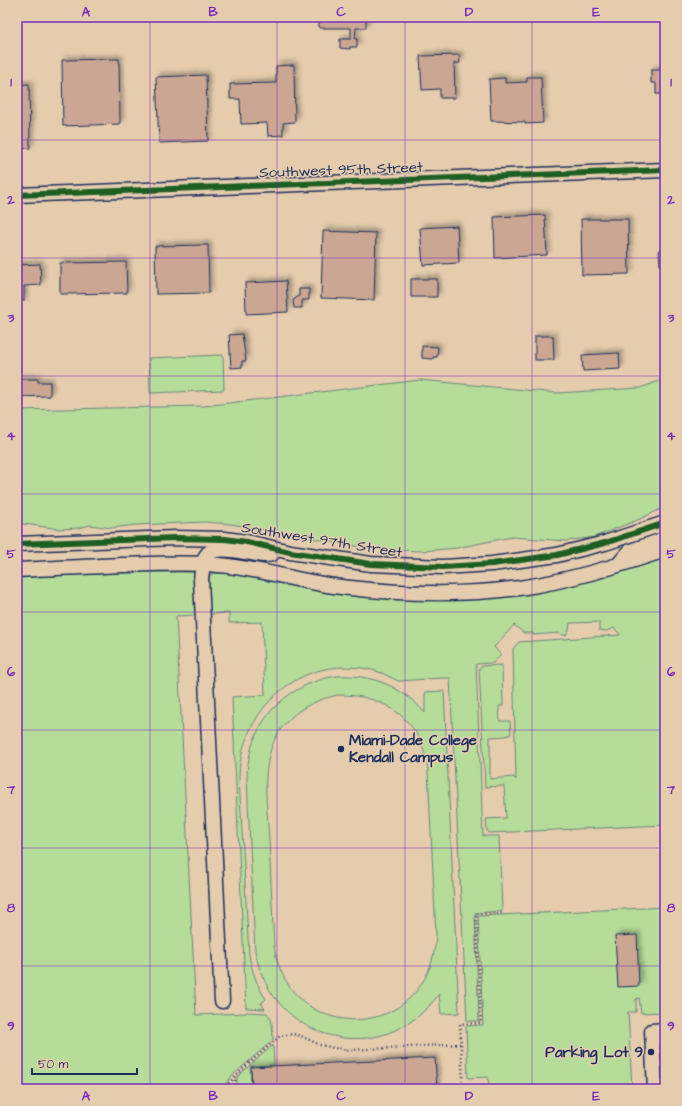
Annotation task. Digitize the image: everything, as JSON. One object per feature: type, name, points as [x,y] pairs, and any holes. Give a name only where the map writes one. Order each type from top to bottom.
[{"type":"street","name":"Southwest 95th Street","points":[[17,195],[665,170]]},
{"type":"street","name":"Southwest 97th Street","points":[[17,544],[202,538],[247,542],[290,552],[388,565],[443,568],[557,555],[605,543],[665,523]]},
{"type":"street","points":[[618,565],[630,551],[665,537]]},
{"type":"street","points":[[222,1001],[201,594],[203,564],[207,554],[214,550],[232,550],[264,555],[290,552]]},
{"type":"street","points":[[17,570],[156,564],[203,564],[235,567],[339,586],[381,591],[414,593],[493,591],[544,584],[618,565],[665,550]]},
{"type":"street","points":[[655,1089],[659,1030]]},
{"type":"path","points":[[473,1088],[462,1087],[460,1024],[481,1023],[476,914],[504,913]]},
{"type":"path","points":[[223,1089],[235,1076],[280,1036],[292,1034],[301,1036],[320,1045],[350,1050],[461,1044]]},
{"type":"path","points":[[235,1076],[235,1089]]},
{"type":"green space","points":[[223,355],[224,390],[150,393],[149,358]]},
{"type":"green space","points":[[665,379],[665,507],[640,519],[594,537],[566,541],[513,537],[457,548],[422,551],[361,547],[231,524],[205,522],[135,525],[112,528],[90,525],[79,528],[59,529],[17,523],[17,410],[204,406],[420,380],[557,393],[640,388]]},
{"type":"green space","points":[[665,558],[665,825],[489,833],[487,831],[486,819],[506,818],[504,786],[485,787],[479,668],[481,666],[502,665],[503,706],[499,706],[500,721],[510,721],[511,734],[506,736],[490,737],[490,779],[514,777],[516,780],[513,649],[519,642],[620,635],[614,628],[607,631],[599,630],[599,622],[570,623],[569,630],[566,635],[561,635],[559,633],[533,635],[533,633],[524,633],[514,625],[494,647],[501,655],[493,663],[476,664],[483,836],[499,836],[502,911],[475,913],[479,1021],[467,1021],[450,678],[399,681],[375,671],[343,667],[322,670],[302,677],[285,688],[269,702],[257,718],[247,737],[241,757],[239,778],[249,955],[255,978],[266,999],[261,1003],[265,1009],[246,1008],[232,697],[265,695],[262,622],[229,623],[229,613],[210,614],[210,575],[214,573],[239,574],[320,591],[387,598],[524,594],[602,578]]},
{"type":"green space","points":[[148,572],[194,572],[196,615],[176,616],[196,1015],[246,1012],[267,1013],[272,1022],[273,1040],[234,1074],[221,1089],[17,1089],[17,578]]},
{"type":"green space","points":[[336,676],[361,677],[373,680],[396,689],[425,713],[425,692],[444,691],[459,1013],[441,1014],[439,994],[416,1018],[389,1033],[361,1038],[332,1036],[306,1025],[283,1007],[265,982],[255,951],[247,779],[249,759],[253,741],[261,725],[272,711],[285,698],[300,688],[317,681]],"holes":[[[338,695],[372,699],[386,705],[399,714],[410,725],[419,738],[425,753],[428,771],[436,935],[429,971],[411,997],[387,1013],[359,1020],[331,1016],[305,1003],[285,980],[274,946],[266,790],[268,761],[271,748],[276,736],[283,726],[302,709],[313,703]]]},
{"type":"green space","points":[[665,907],[665,1012],[641,1013],[639,998],[636,999],[636,1012],[628,1012],[632,1089],[489,1089],[488,1077],[468,1078],[466,1026],[483,1025],[478,916]]},
{"type":"green space","points":[[273,1045],[274,1065],[250,1066],[251,1089],[237,1089],[237,1077]]},
{"type":"building","points":[[325,17],[366,17],[366,28],[356,28],[355,39],[357,39],[357,47],[350,47],[350,49],[340,48],[340,39],[351,39],[351,28],[319,28],[319,19],[325,19]]},
{"type":"building","points":[[459,55],[460,63],[454,63],[455,98],[440,98],[440,89],[422,90],[420,56]]},
{"type":"building","points":[[119,59],[120,124],[63,126],[62,60]]},
{"type":"building","points":[[294,65],[295,122],[283,123],[283,135],[268,136],[267,123],[241,124],[240,99],[230,99],[230,84],[276,83],[276,66]]},
{"type":"building","points":[[651,70],[662,70],[662,77],[665,77],[665,94],[656,94],[656,83],[651,83]]},
{"type":"building","points":[[206,75],[208,141],[159,143],[156,77]]},
{"type":"building","points":[[527,77],[541,77],[543,123],[525,124],[525,122],[491,121],[489,79],[505,78],[505,83],[527,82]]},
{"type":"building","points":[[29,84],[30,148],[17,149],[17,85]]},
{"type":"building","points":[[545,215],[547,255],[495,258],[494,217]]},
{"type":"building","points":[[581,219],[628,219],[629,274],[582,275]]},
{"type":"building","points":[[457,226],[459,263],[423,265],[420,228]]},
{"type":"building","points":[[323,231],[376,233],[374,300],[321,298]]},
{"type":"building","points":[[208,245],[209,293],[156,294],[155,246]]},
{"type":"building","points":[[665,249],[665,266],[660,266],[659,250]]},
{"type":"building","points":[[126,262],[127,293],[60,294],[60,263]]},
{"type":"building","points":[[40,264],[41,285],[24,286],[24,301],[17,301],[17,265]]},
{"type":"building","points":[[411,279],[437,279],[437,297],[411,297]]},
{"type":"building","points":[[286,281],[288,312],[246,314],[245,283]]},
{"type":"building","points":[[299,289],[309,289],[309,300],[302,300],[302,308],[294,308],[293,300],[299,296]]},
{"type":"building","points":[[242,334],[246,361],[242,361],[242,367],[231,368],[229,335]]},
{"type":"building","points":[[535,336],[553,336],[554,360],[535,360]]},
{"type":"building","points":[[422,346],[438,347],[437,357],[433,357],[433,359],[422,358]]},
{"type":"building","points":[[619,353],[620,369],[583,371],[582,355]]},
{"type":"building","points":[[17,379],[38,379],[38,382],[50,382],[50,396],[17,397]]},
{"type":"building","points":[[637,935],[639,986],[618,987],[615,936]]},
{"type":"building","points":[[435,1058],[437,1089],[252,1089],[251,1067]]},
{"type":"cycle path","points":[[17,195],[665,170]]},
{"type":"cycle path","points":[[17,544],[175,538],[225,539],[247,542],[290,552],[371,564],[443,567],[492,564],[557,555],[605,543],[665,523]]},
{"type":"place","name":"Miami-Dade College Kendall Campus","points":[[341,749]]},
{"type":"place","name":"Parking Lot 9","points":[[651,1052]]}]
